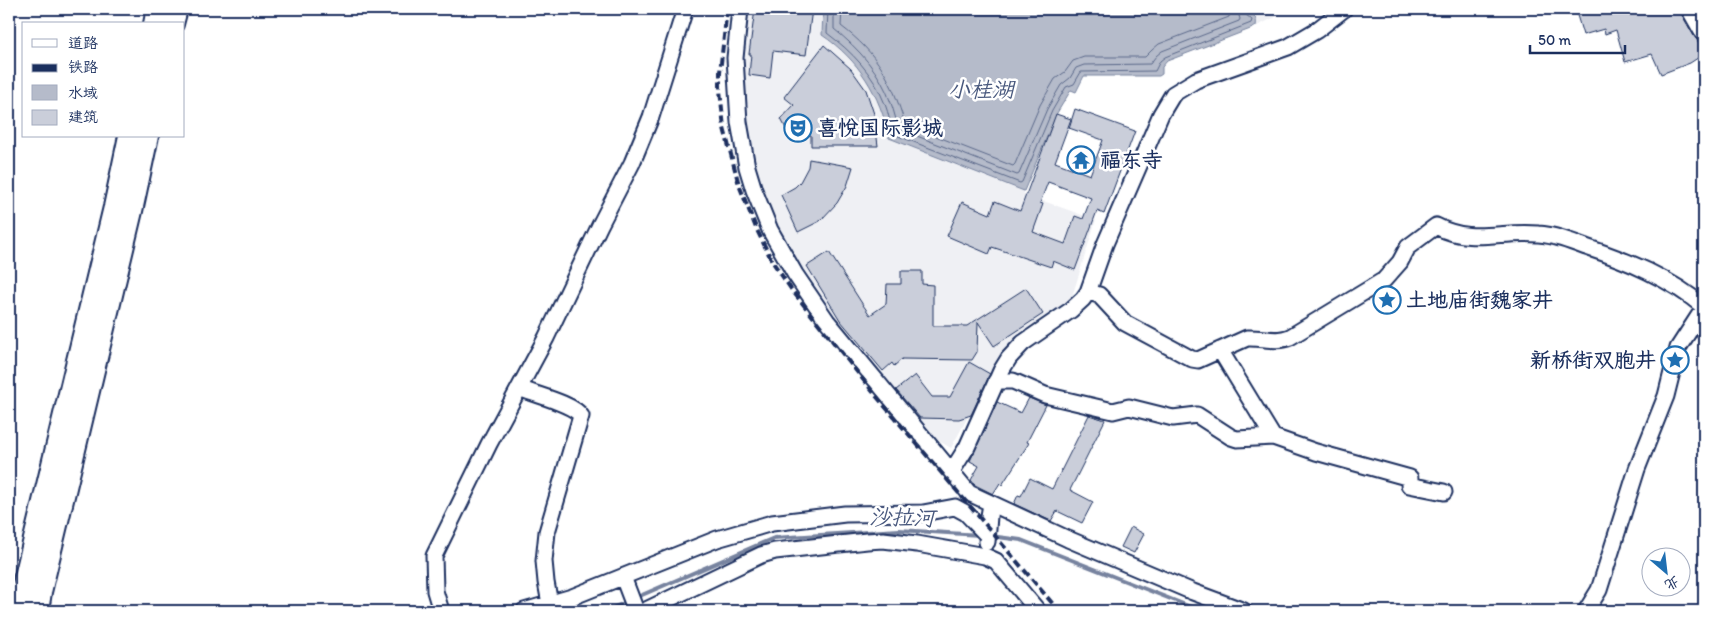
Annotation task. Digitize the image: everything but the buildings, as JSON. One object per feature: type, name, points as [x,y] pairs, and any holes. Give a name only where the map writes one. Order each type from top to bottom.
[{"type":"main road","points":[[154,22],[157,9]]},
{"type":"main road","points":[[174,22],[177,9]]},
{"type":"main road","points":[[1692,9],[1704,30]]},
{"type":"main road","points":[[19,611],[22,589],[114,207],[129,138]]},
{"type":"main road","points":[[38,611],[148,138]]},
{"type":"street","points":[[441,611],[435,591],[434,556],[485,452],[546,338],[632,163],[651,117],[684,9]]},
{"type":"street","points":[[740,9],[736,58],[739,122],[754,190],[770,230],[795,274],[827,320],[969,493],[990,510],[1068,539],[1193,592],[1244,611]]},
{"type":"street","points":[[952,471],[967,447],[996,381],[1015,350],[1071,310],[1088,292],[1105,244],[1141,160],[1161,114],[1173,94],[1196,80],[1288,47],[1317,30],[1344,9]]},
{"type":"street","points":[[1088,292],[1099,295],[1126,323],[1192,359],[1198,360],[1247,338],[1256,337],[1279,340],[1290,337],[1384,280],[1400,262],[1408,247],[1436,226],[1456,235],[1468,237],[1527,233],[1558,237],[1621,259],[1676,286],[1704,308],[1678,348],[1666,396],[1637,470],[1599,590],[1586,611]]},
{"type":"street","points":[[1220,350],[1272,437]]},
{"type":"street","points":[[996,381],[1013,381],[1045,395],[1113,411],[1129,407],[1173,418],[1197,414],[1237,439],[1272,437],[1316,452],[1410,478],[1408,486],[1444,492]]},
{"type":"street","points":[[519,388],[569,407],[581,416],[546,532],[544,561],[550,604]]},
{"type":"street","points":[[524,611],[624,580],[717,539],[772,523],[845,514],[922,513],[955,506],[966,513],[996,561],[1038,611]]},
{"type":"street","points":[[987,546],[990,510]]},
{"type":"street","points":[[624,580],[638,611],[746,562],[775,552],[883,540],[917,544],[987,546]]},
{"type":"shaded area","points":[[744,9],[823,9],[822,35],[846,54],[866,78],[881,106],[889,138],[1024,191],[1024,194],[1096,220],[1070,303],[1005,349],[951,448],[932,437],[830,318],[798,272],[757,189],[739,80]]},
{"type":"shaded area","points":[[1245,9],[1292,9],[1253,28],[1256,26],[1255,16]]},
{"type":"water","name":"小桂湖","points":[[823,9],[1245,9],[1254,16],[1256,26],[1167,61],[1162,67],[1162,74],[1159,76],[1084,76],[1076,92],[1071,90],[1057,113],[1024,191],[889,138],[880,107],[866,79],[847,55],[822,35]]},
{"type":"waterway","name":"沙拉河","points":[[635,598],[774,538],[899,530],[980,535]]},
{"type":"waterway","name":"沙拉河","points":[[990,536],[1021,540],[1201,611]]},
{"type":"waterway","name":"沙拉河","points":[[605,611],[629,601]]},
{"type":"railway","points":[[727,9],[720,72],[724,128],[739,185],[756,228],[772,261],[791,289],[877,397],[1059,611]]},
{"type":"place","name":"喜悦国际影城","points":[[798,128]]},
{"type":"place","name":"福东寺","points":[[1081,160]]},
{"type":"place","name":"土地庙街魏家井","points":[[1387,300]]},
{"type":"place","name":"新桥街双胞井","points":[[1675,360]]}]
